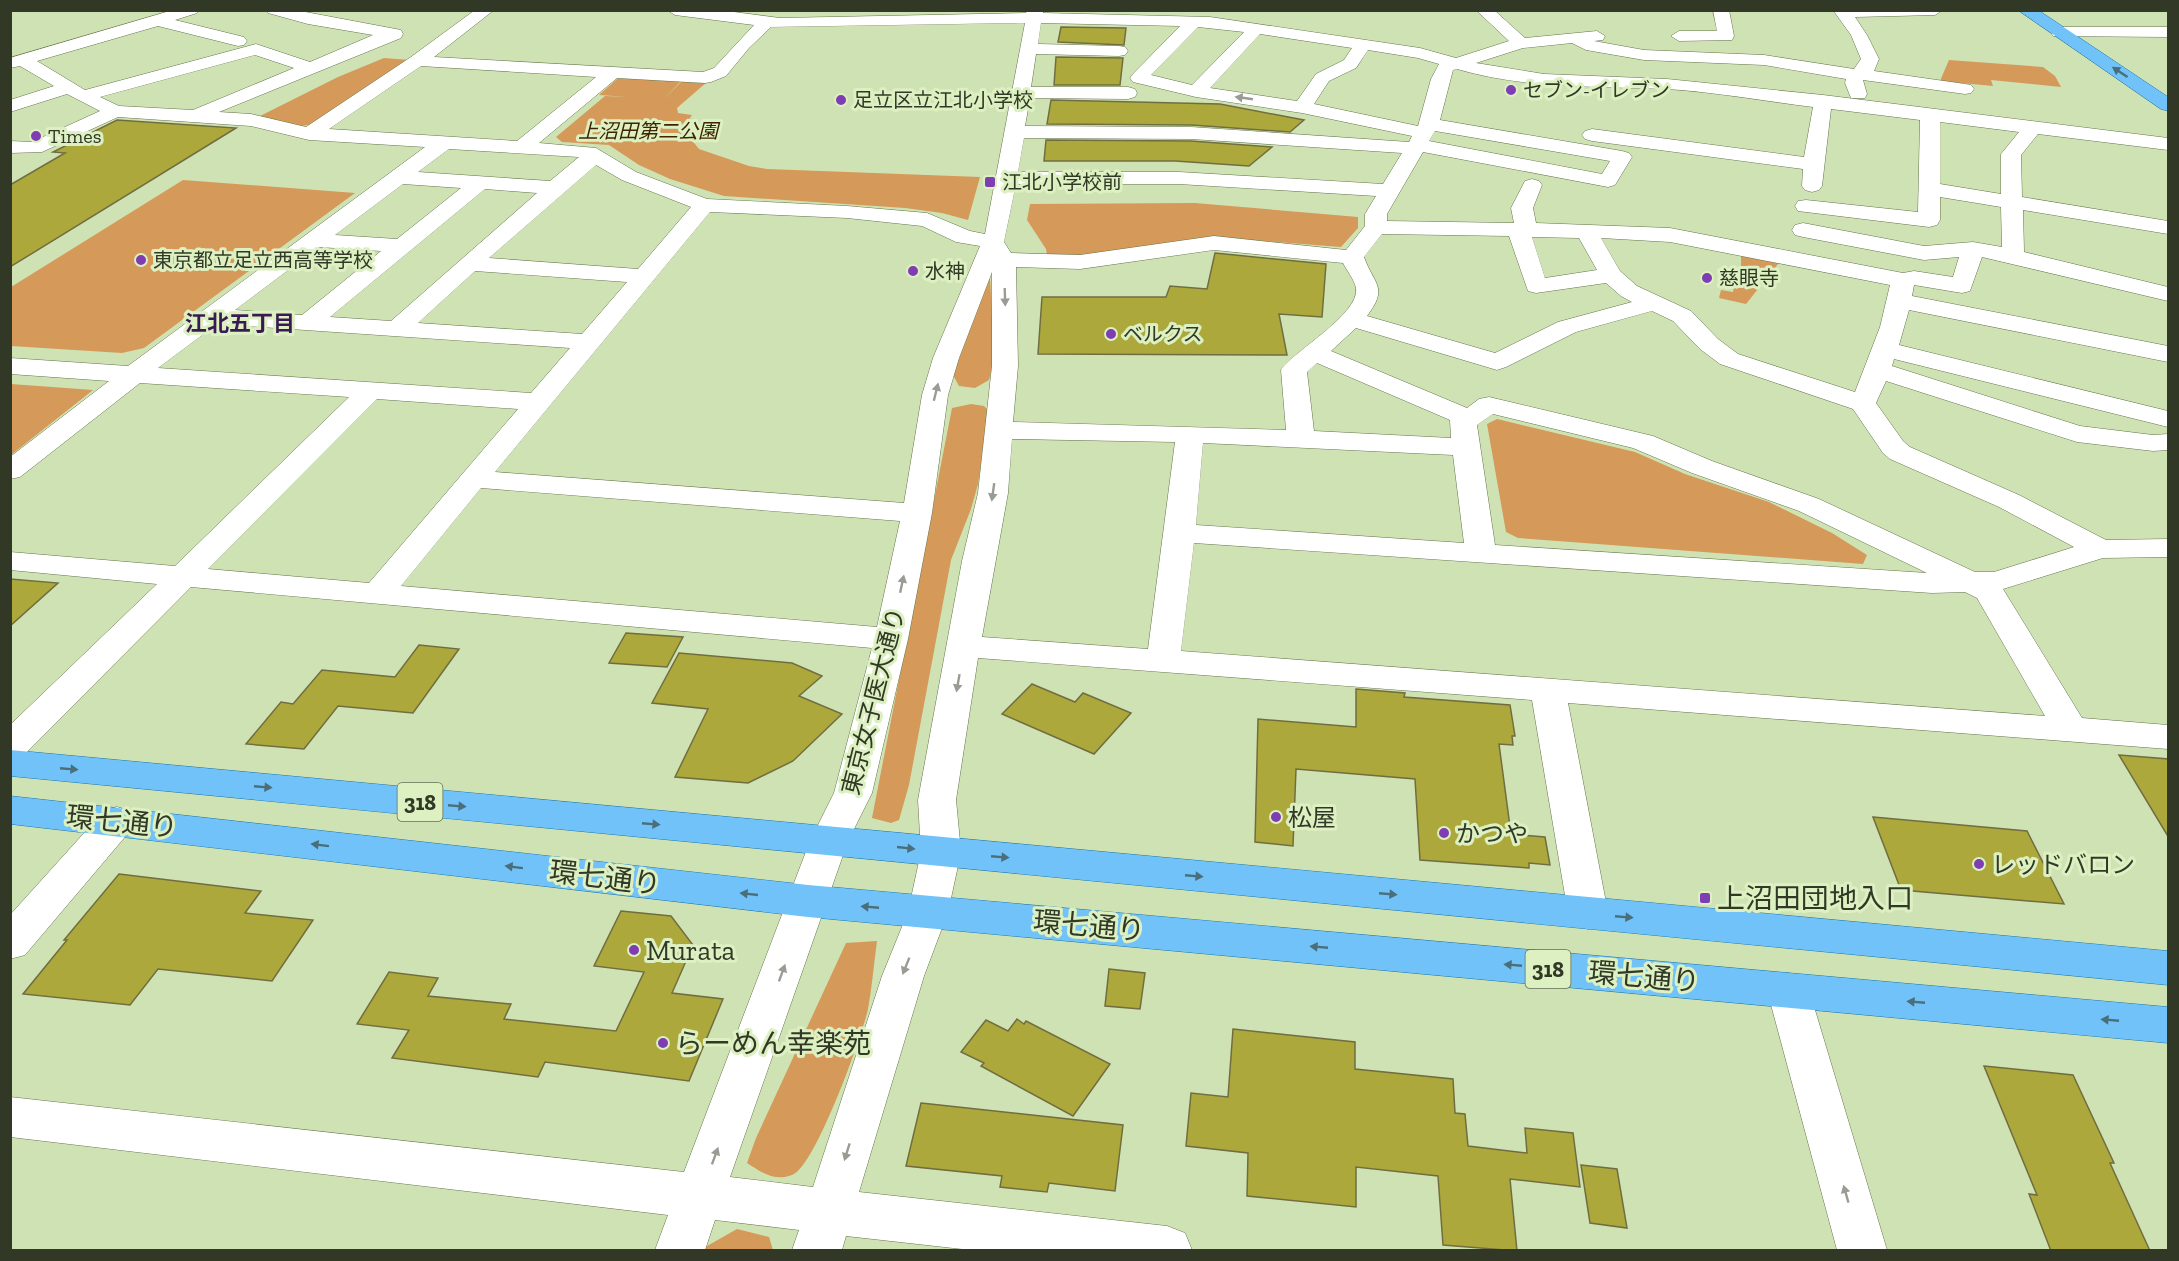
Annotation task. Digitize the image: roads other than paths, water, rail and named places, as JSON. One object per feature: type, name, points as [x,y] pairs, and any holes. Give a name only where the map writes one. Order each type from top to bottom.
[{"type":"main road","points":[[2026,10],[2169,105]]},
{"type":"main road","name":"環七通り","points":[[10,763],[2169,968]]},
{"type":"main road","name":"環七通り","points":[[10,810],[928,912],[2169,1025]]},
{"type":"street","points":[[23,56],[158,21],[191,10]]},
{"type":"street","points":[[274,10],[390,34],[450,35]]},
{"type":"street","points":[[309,134],[417,61],[486,10]]},
{"type":"street","points":[[675,10],[766,22],[1035,14],[1130,15],[1257,28],[1304,27],[1364,44],[1420,53],[1453,63],[1544,79],[1667,84],[2169,144]]},
{"type":"street","points":[[1484,10],[1521,43]]},
{"type":"street","points":[[1660,37],[1726,36],[1721,10]]},
{"type":"street","points":[[1842,12],[1935,10]]},
{"type":"street","points":[[1842,12],[1859,35],[1870,59],[1864,72],[1858,74],[1854,83],[1862,106]]},
{"type":"street","points":[[334,24],[363,14]]},
{"type":"street","name":"東京女子医大通り","points":[[823,1232],[903,976],[928,912],[941,852],[937,800],[978,561],[993,493],[1005,366],[998,251],[1001,214],[1035,14]]},
{"type":"street","points":[[158,21],[238,41]]},
{"type":"street","points":[[1194,21],[1139,78],[1196,91],[1302,107],[1421,137],[1608,181],[1622,157],[1421,137]]},
{"type":"street","points":[[417,61],[705,78],[720,72],[743,44],[766,22]]},
{"type":"street","points":[[1196,91],[1257,28]]},
{"type":"street","points":[[2059,32],[2169,32]]},
{"type":"street","points":[[221,45],[266,34]]},
{"type":"street","points":[[192,116],[390,34]]},
{"type":"street","points":[[1352,257],[1376,227],[1376,214],[1421,137],[1446,67],[1521,43],[1596,36],[1639,37]]},
{"type":"street","points":[[1575,38],[1586,45],[1678,58],[1764,60],[1965,89]]},
{"type":"street","points":[[1302,107],[1314,93],[1322,78],[1350,64],[1364,44]]},
{"type":"street","points":[[10,106],[256,49],[310,68]]},
{"type":"street","points":[[1029,49],[1119,51]]},
{"type":"street","points":[[1617,49],[1623,84]]},
{"type":"street","points":[[23,56],[75,92],[115,111],[251,120],[309,134],[589,152],[630,176],[704,205],[847,212],[927,220],[998,251],[1080,262],[1214,243],[1352,257]]},
{"type":"street","points":[[522,147],[612,73]]},
{"type":"street","points":[[1021,92],[1128,93]]},
{"type":"street","points":[[1795,258],[1812,184],[1823,101]]},
{"type":"street","points":[[10,147],[35,148],[115,111]]},
{"type":"street","points":[[1806,206],[1929,220],[1930,115]]},
{"type":"street","points":[[2013,256],[2010,200],[2011,154],[2033,128]]},
{"type":"street","points":[[1015,132],[1421,137],[1813,164]]},
{"type":"street","points":[[1421,137],[1532,185],[1602,198]]},
{"type":"street","points":[[10,471],[133,375],[444,143]]},
{"type":"street","points":[[398,328],[585,162],[597,156]]},
{"type":"street","points":[[398,177],[555,188]]},
{"type":"street","points":[[1007,178],[1179,178],[1390,191]]},
{"type":"street","points":[[308,322],[480,183]]},
{"type":"street","points":[[1532,185],[1522,208],[1523,229],[1536,286],[1611,276]]},
{"type":"street","points":[[1929,189],[2010,200],[2169,227]]},
{"type":"street","points":[[378,594],[704,205]]},
{"type":"street","points":[[833,235],[847,212]]},
{"type":"street","points":[[1913,251],[1915,219]]},
{"type":"street","points":[[1376,227],[1523,229],[1670,235],[1795,258],[1902,290],[2169,354]]},
{"type":"street","points":[[1803,230],[1924,253],[1973,249],[2013,256],[2169,294]]},
{"type":"street","points":[[1586,231],[1611,276],[1629,291],[1682,316],[1709,344],[1729,359],[1863,403],[1893,447],[1900,453],[2009,501],[2100,549]]},
{"type":"street","points":[[315,240],[402,246]]},
{"type":"street","points":[[1863,403],[1881,360],[1902,290],[1914,278],[1962,286],[1973,249]]},
{"type":"street","name":"東京女子医大通り","points":[[680,1251],[829,841],[853,793],[891,639],[917,513],[935,395],[945,358],[998,251]]},
{"type":"street","points":[[1301,438],[1294,370],[1352,319],[1367,300],[1368,290],[1352,257]]},
{"type":"street","points":[[469,264],[645,276]]},
{"type":"street","points":[[1352,319],[1497,362],[1567,327],[1654,303]]},
{"type":"street","points":[[213,316],[590,342]]},
{"type":"street","points":[[1312,352],[1468,418]]},
{"type":"street","points":[[1881,360],[2169,419]]},
{"type":"street","points":[[1881,360],[2077,434],[2153,443],[2169,442]]},
{"type":"street","points":[[10,366],[539,402]]},
{"type":"street","points":[[10,747],[371,390]]},
{"type":"street","points":[[1481,552],[1463,422],[1468,418],[1489,405],[1643,442],[1809,506],[1989,592],[2071,729]]},
{"type":"street","points":[[999,430],[1301,438],[1466,447]]},
{"type":"street","points":[[1163,659],[1190,434]]},
{"type":"street","points":[[475,479],[917,513]]},
{"type":"street","points":[[1180,532],[1932,583],[1975,584],[1996,581],[2100,549],[2169,548]]},
{"type":"street","points":[[10,561],[891,639]]},
{"type":"street","points":[[965,645],[2169,737]]},
{"type":"street","points":[[1548,690],[1588,914]]},
{"type":"street","points":[[10,943],[117,821]]},
{"type":"street","points":[[1788,990],[1862,1251]]},
{"type":"street","points":[[10,1117],[700,1197],[823,1232],[1167,1251]]},
{"type":"place","name":"セブン-イレブン","points":[[1511,90]]},
{"type":"place","name":"足立区立江北小学校","points":[[841,100]]},
{"type":"place","name":"Times","points":[[36,136]]},
{"type":"place","name":"江北小学校前","points":[[990,182]]},
{"type":"place","name":"東京都立足立西高等学校","points":[[141,260]]},
{"type":"place","name":"水神","points":[[913,271]]},
{"type":"place","name":"慈眼寺","points":[[1707,278]]},
{"type":"place","name":"ベルクス","points":[[1111,334]]},
{"type":"place","name":"松屋","points":[[1276,817]]},
{"type":"place","name":"かつや","points":[[1444,833]]},
{"type":"place","name":"レッドバロン","points":[[1979,864]]},
{"type":"place","name":"上沼田団地入口","points":[[1705,898]]},
{"type":"place","name":"Murata","points":[[634,950]]},
{"type":"place","name":"らーめん幸楽苑","points":[[663,1043]]},
{"type":"district","name":"江北五丁目","points":[[240,323]]},
{"type":"park label","name":"上沼田第二公園","points":[[648,131]]}]
